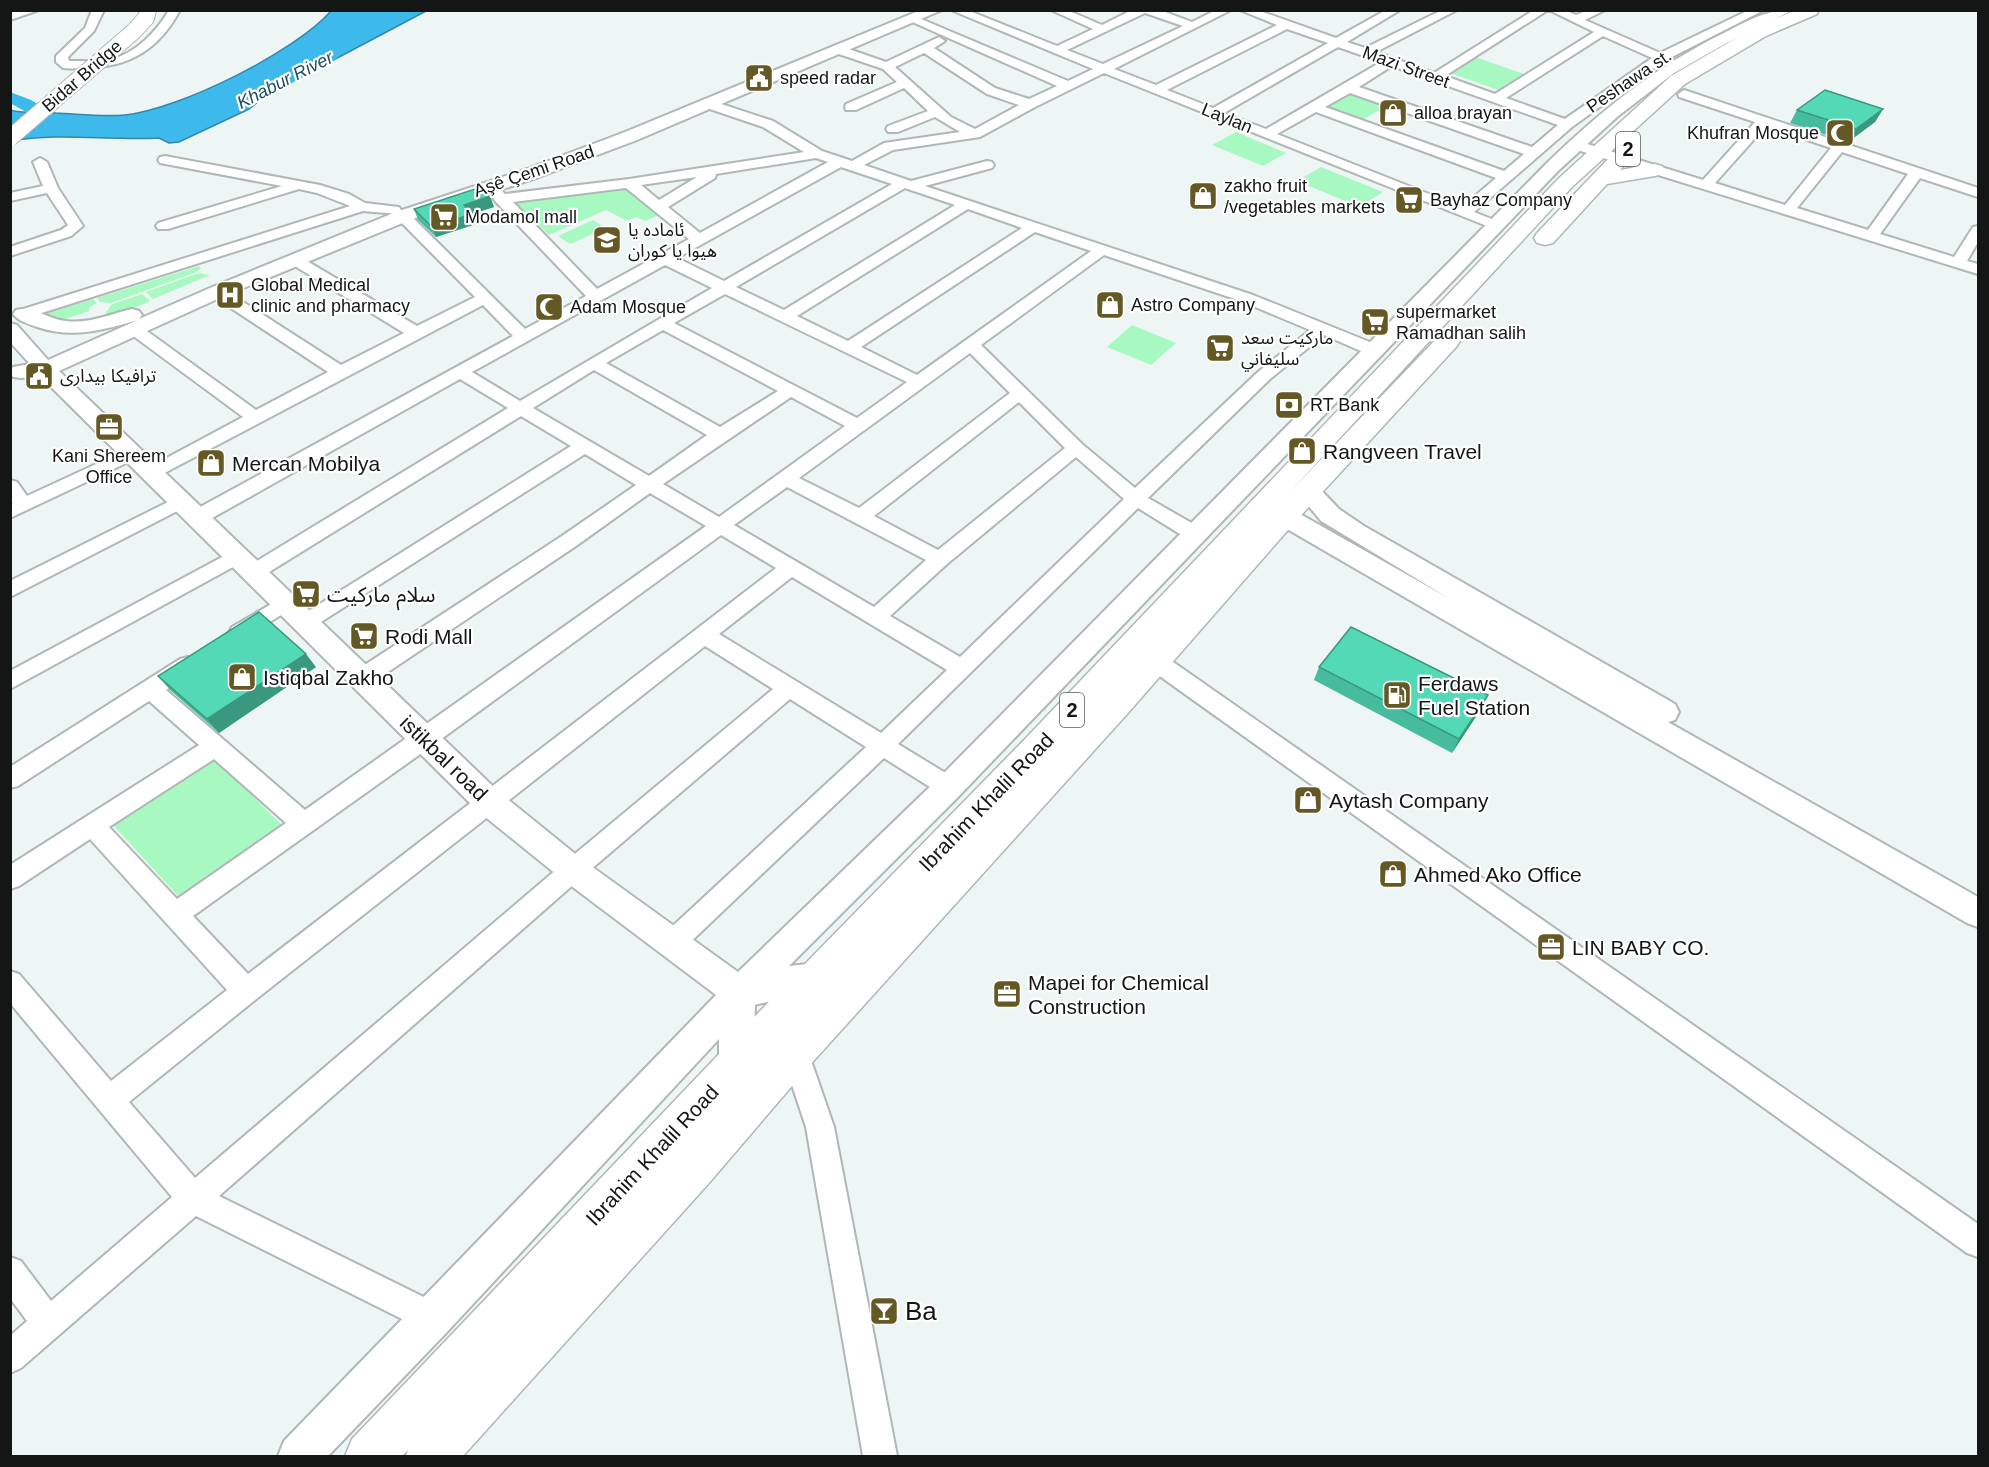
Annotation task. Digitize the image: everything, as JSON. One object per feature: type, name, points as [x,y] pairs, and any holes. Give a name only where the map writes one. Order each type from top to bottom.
[{"type":"highway","name":"Ibrahim Khalil Road","points":[[1532,252],[1598,158],[1635,143],[1684,94],[1713,72],[1820,12]]},
{"type":"highway","name":"Ibrahim Khalil Road","points":[[369,1456],[817,978],[1049,756],[1104,698],[1313,432],[1678,80],[1760,32],[1820,12]]},
{"type":"highway","points":[[1635,143],[1655,170]]},
{"type":"highway","points":[[1598,158],[1655,170]]},
{"type":"highway","name":"Ibrahim Khalil Road","points":[[1104,698],[1155,661],[1296,504],[1458,330]]},
{"type":"highway","name":"Ibrahim Khalil Road","points":[[430,1456],[694,1168],[1049,756]]},
{"type":"main road","name":"Bidar Bridge","points":[[10,123],[110,42],[125,24],[131,10]]},
{"type":"main road","name":"Bidar Bridge","points":[[10,138],[133,32],[146,18],[148,10]]},
{"type":"main road","name":"Aşê Çemi Road","points":[[40,365],[168,303],[398,213],[613,134],[915,15],[935,10]]},
{"type":"main road","name":"Ibrahim Khalil Road","points":[[1313,432],[1376,351],[1526,194],[1598,158],[1613,111],[1668,61],[1729,37],[1786,10]]},
{"type":"main road","name":"Aşê Çemi Road","points":[[40,365],[134,329],[398,213],[496,193],[533,173],[840,50],[915,15]]},
{"type":"main road","points":[[15,314],[67,330],[105,322],[168,303]]},
{"type":"main road","name":"istikbal road","points":[[15,314],[40,365],[133,453],[489,802],[573,870],[740,993]]},
{"type":"main road","points":[[299,1456],[433,1318],[740,993],[949,787],[1196,534],[1313,432]]},
{"type":"main road","points":[[1296,504],[1330,515],[1355,532],[1592,668],[1850,822],[1978,893]]},
{"type":"main road","points":[[1296,504],[1978,913]]},
{"type":"main road","points":[[740,993],[778,983],[817,978]]},
{"type":"main road","points":[[736,1064],[736,1028],[740,993]]},
{"type":"street","points":[[10,17],[34,10]]},
{"type":"street","points":[[99,10],[90,29],[62,56],[62,62],[67,65],[112,63],[124,59],[153,39],[169,24],[175,10]]},
{"type":"street","name":"Laylan","points":[[956,10],[1497,226]]},
{"type":"street","points":[[1056,10],[1103,28]]},
{"type":"street","points":[[1056,51],[1142,10]]},
{"type":"street","points":[[1148,10],[1193,26]]},
{"type":"street","points":[[10,590],[190,509],[461,373],[700,240],[847,163],[889,146],[975,134],[1030,104],[1226,10]]},
{"type":"street","name":"Mazi Street","points":[[1245,10],[1567,124]]},
{"type":"street","points":[[1269,19],[1285,10]]},
{"type":"street","points":[[1367,52],[1452,10]]},
{"type":"street","points":[[1434,77],[1543,10]]},
{"type":"street","points":[[1554,10],[1668,61]]},
{"type":"street","points":[[1574,20],[1600,10]]},
{"type":"street","name":"Peshawa st.","points":[[1464,213],[1567,124],[1668,61],[1759,10]]},
{"type":"street","points":[[1214,113],[1393,11],[1423,25]]},
{"type":"street","points":[[915,15],[948,35],[1068,86]]},
{"type":"street","points":[[1156,90],[1286,25]]},
{"type":"street","points":[[1496,99],[1602,32]]},
{"type":"street","points":[[887,66],[927,49],[948,35]]},
{"type":"street","points":[[927,49],[991,91],[1030,104]]},
{"type":"street","points":[[840,50],[887,66],[946,120],[975,134]]},
{"type":"street","points":[[1267,134],[1390,62]]},
{"type":"street","points":[[851,107],[905,83]]},
{"type":"street","points":[[1349,88],[1535,153]]},
{"type":"street","points":[[1684,94],[1978,193]]},
{"type":"street","points":[[709,104],[768,124],[817,154],[1247,298],[1376,351]]},
{"type":"street","points":[[1360,124],[1394,104]]},
{"type":"street","points":[[1314,107],[1507,177]]},
{"type":"street","points":[[892,129],[937,112]]},
{"type":"street","points":[[1706,185],[1764,120]]},
{"type":"street","points":[[1788,210],[1839,146]]},
{"type":"street","points":[[496,193],[629,183],[817,154]]},
{"type":"street","points":[[165,160],[335,193],[362,207],[398,213],[524,338]]},
{"type":"street","points":[[10,252],[75,229],[76,226],[51,188],[40,162]]},
{"type":"street","points":[[10,681],[245,564],[521,408],[723,287],[907,184],[987,165]]},
{"type":"street","points":[[659,206],[721,169]]},
{"type":"street","points":[[1655,170],[1978,269]]},
{"type":"street","points":[[1871,236],[1917,172]]},
{"type":"street","points":[[629,183],[700,240]]},
{"type":"street","points":[[163,226],[296,186]]},
{"type":"street","points":[[10,197],[51,188]]},
{"type":"street","points":[[496,193],[597,298]]},
{"type":"street","points":[[785,317],[966,204]]},
{"type":"street","points":[[15,314],[362,207]]},
{"type":"street","points":[[848,348],[1033,227]]},
{"type":"street","points":[[1958,263],[1978,230]]},
{"type":"street","points":[[175,914],[425,739],[917,381],[1103,249]]},
{"type":"street","points":[[666,259],[917,381]]},
{"type":"street","points":[[295,260],[416,333]]},
{"type":"street","points":[[218,292],[340,372]]},
{"type":"street","points":[[153,473],[340,372],[485,298]]},
{"type":"street","points":[[662,323],[857,425]]},
{"type":"street","points":[[134,329],[255,418]]},
{"type":"street","points":[[672,944],[963,669],[1137,499],[1161,472],[1262,377],[1304,340],[1322,329]]},
{"type":"street","points":[[970,344],[1076,448],[1137,499],[1196,534]]},
{"type":"street","points":[[594,363],[720,435]]},
{"type":"street","points":[[461,373],[963,669]]},
{"type":"street","points":[[363,678],[569,541],[720,435],[789,391]]},
{"type":"street","points":[[860,517],[1020,393]]},
{"type":"street","points":[[306,622],[585,446]]},
{"type":"street","points":[[876,618],[940,559],[1076,448]]},
{"type":"street","points":[[10,486],[17,508],[133,453]]},
{"type":"street","points":[[785,478],[940,559]]},
{"type":"street","points":[[110,1101],[246,991],[790,568]]},
{"type":"street","points":[[10,779],[285,603]]},
{"type":"street","points":[[704,635],[949,787]]},
{"type":"street","points":[[1155,661],[1978,1242]]},
{"type":"street","points":[[10,1357],[573,870],[790,687]]},
{"type":"street","points":[[150,689],[304,824]]},
{"type":"street","points":[[10,878],[215,747]]},
{"type":"street","points":[[92,825],[246,991]]},
{"type":"street","points":[[10,982],[192,1198],[433,1318]]},
{"type":"street","points":[[795,1052],[820,1127],[880,1456]]},
{"type":"street","points":[[10,1272],[50,1324]]},
{"type":"green space","points":[[1474,58],[1524,74],[1498,90],[1450,73]]},
{"type":"green space","points":[[1350,91],[1389,104],[1359,122],[1320,107]]},
{"type":"green space","points":[[1236,132],[1286,153],[1263,166],[1212,145]]},
{"type":"green space","points":[[1321,167],[1383,192],[1360,207],[1297,181]]},
{"type":"green space","points":[[623,185],[662,214],[645,221],[636,217],[627,221],[606,210],[549,235],[516,203],[521,200]]},
{"type":"green space","points":[[593,220],[606,228],[570,244],[558,236]]},
{"type":"green space","points":[[199,266],[201,268],[197,272],[111,303],[100,302],[97,298]]},
{"type":"green space","points":[[199,273],[210,275],[153,299],[146,292]]},
{"type":"green space","points":[[142,294],[150,301],[109,319],[106,312],[112,304]]},
{"type":"green space","points":[[93,299],[97,303],[89,307],[89,311],[54,323],[44,314]]},
{"type":"green space","points":[[1132,325],[1176,343],[1151,365],[1107,347]]},
{"type":"green space","points":[[214,758],[283,826],[181,899],[113,825]]},
{"type":"water","name":"Khabur River","points":[[331,11],[426,11],[309,73],[289,77],[249,109],[179,142],[169,143],[159,138],[66,137],[11,141],[10,110],[108,116],[125,115],[175,102],[235,76],[265,60],[314,27]]},
{"type":"building","points":[[1825,90],[1883,109],[1856,129],[1797,110]]},
{"type":"building","points":[[481,187],[490,196],[464,205],[472,214],[432,227],[414,209]]},
{"type":"building","name":"Istiqbal Zakho","points":[[259,612],[306,654],[207,719],[158,676]]},
{"type":"building","name":"Ferdaws Fuel Station","points":[[1351,627],[1488,695],[1459,739],[1319,667]]},
{"type":"waterway","name":"Khabur River","points":[[240,105],[331,56]]},
{"type":"waterway","name":"Khabur River","points":[[10,97],[66,126]]},
{"type":"place","name":"speed radar","points":[[759,78]]},
{"type":"place","name":"alloa brayan","points":[[1393,113]]},
{"type":"place","name":"Khufran Mosque","points":[[1840,133]]},
{"type":"place","name":"zakho fruit /vegetables markets","points":[[1203,196]]},
{"type":"place","name":"Bayhaz Company","points":[[1409,200]]},
{"type":"place","name":"Modamol mall","points":[[444,217]]},
{"type":"place","name":"ئاماده یا هیوا یا کوران","points":[[607,240]]},
{"type":"place","name":"Global Medical clinic and pharmacy","points":[[230,295]]},
{"type":"place","name":"Astro Company","points":[[1110,305]]},
{"type":"place","name":"Adam Mosque","points":[[549,307]]},
{"type":"place","name":"supermarket Ramadhan salih","points":[[1375,322]]},
{"type":"place","name":"ماركيت سعد سليفاني","points":[[1220,348]]},
{"type":"place","name":"ترافيكا بيدارى","points":[[39,376]]},
{"type":"place","name":"RT Bank","points":[[1289,405]]},
{"type":"place","name":"Kani Shereem Office","points":[[109,427]]},
{"type":"place","name":"Rangveen Travel","points":[[1302,451]]},
{"type":"place","name":"Mercan Mobilya","points":[[211,463]]},
{"type":"place","name":"سلام ماركيت","points":[[306,594]]},
{"type":"place","name":"Rodi Mall","points":[[364,636]]},
{"type":"place","name":"Istiqbal Zakho","points":[[242,677]]},
{"type":"place","name":"Ferdaws Fuel Station","points":[[1397,695]]},
{"type":"place","name":"Aytash Company","points":[[1308,800]]},
{"type":"place","name":"Ahmed Ako Office","points":[[1393,874]]},
{"type":"place","name":"LIN BABY CO.","points":[[1551,947]]},
{"type":"place","name":"Mapei for Chemical Construction","points":[[1007,994]]},
{"type":"place","name":"Ba","points":[[884,1311]]}]
